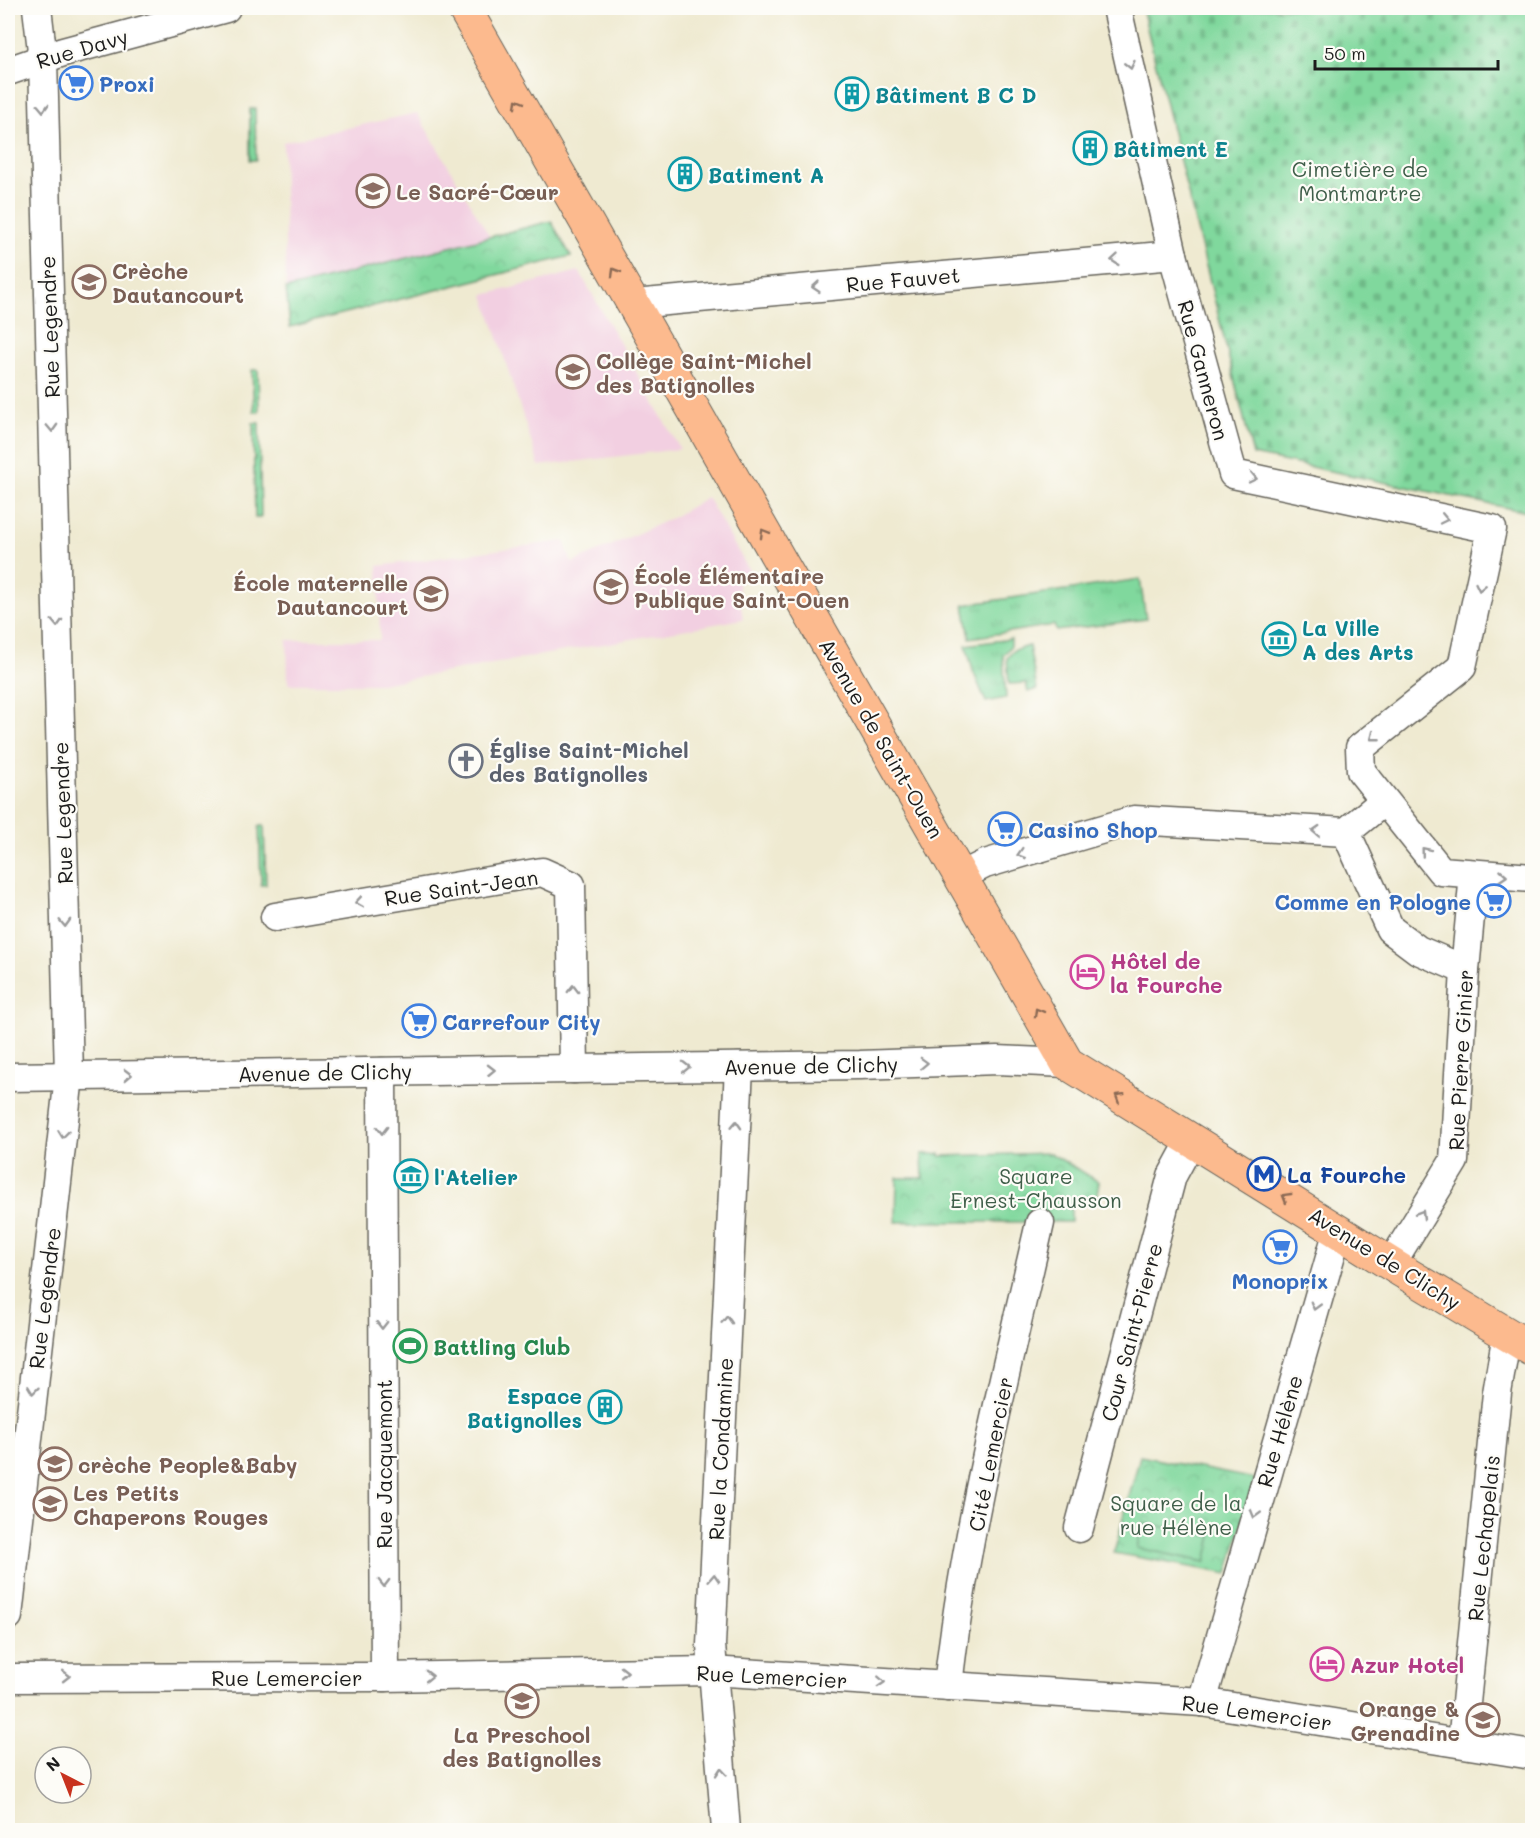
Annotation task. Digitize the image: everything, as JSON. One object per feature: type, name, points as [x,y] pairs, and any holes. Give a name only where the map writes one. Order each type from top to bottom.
[{"type":"main road","name":"Avenue de Saint-Ouen","points":[[464,8],[1067,1063]]},
{"type":"main road","name":"Avenue de Clichy","points":[[1067,1063],[1391,1264],[1520,1341]]},
{"type":"street","name":"Rue Legendre","points":[[8,1616],[69,1076],[43,58],[37,8]]},
{"type":"street","name":"Rue Davy","points":[[8,71],[43,58],[226,8]]},
{"type":"street","name":"Rue Ganneron","points":[[1117,8],[1173,255],[1233,474],[1492,529],[1462,667],[1360,748],[1361,771],[1384,801]]},
{"type":"street","name":"Rue Fauvet","points":[[634,304],[1173,255]]},
{"type":"street","points":[[961,876],[985,864],[1134,820],[1346,832],[1384,801],[1441,871],[1533,878]]},
{"type":"street","points":[[1346,832],[1390,929],[1418,950],[1465,970]]},
{"type":"street","name":"Rue Saint-Jean","points":[[275,917],[542,872],[571,885],[574,1069]]},
{"type":"street","name":"Rue Pierre Ginier","points":[[1391,1264],[1454,1161],[1465,970],[1474,874]]},
{"type":"street","name":"Avenue de Clichy","points":[[8,1077],[739,1067],[997,1060],[1067,1063]]},
{"type":"street","name":"Rue la Condamine","points":[[726,1830],[711,1671],[739,1067]]},
{"type":"street","name":"Rue Jacquemont","points":[[382,1072],[385,1677]]},
{"type":"street","name":"Cour Saint-Pierre","points":[[1079,1528],[1172,1176],[1191,1140]]},
{"type":"street","name":"Cité Lemercier","points":[[948,1686],[954,1638],[994,1426],[1040,1223]]},
{"type":"street","name":"Rue Hélène","points":[[1202,1702],[1338,1230]]},
{"type":"street","name":"Rue Lechapelais","points":[[1462,1743],[1497,1393],[1520,1341]]},
{"type":"street","name":"Rue Lemercier","points":[[8,1678],[385,1677],[711,1671],[1202,1702],[1533,1755]]},
{"type":"shaded area","name":"Le Sacré-Cœur","points":[[417,113],[490,237],[286,289],[283,142]]},
{"type":"shaded area","name":"Collège Saint-Michel des Batignolles","points":[[579,271],[680,449],[539,466],[484,295]]},
{"type":"shaded area","name":"École Élémentaire Publique Saint-Ouen","points":[[707,497],[750,572],[737,577],[743,619],[381,684],[288,684],[287,640],[380,640],[378,566],[564,541],[572,563],[672,518]]},
{"type":"green space","name":"Cimetière de Montmartre","points":[[1142,8],[1532,8],[1532,513],[1253,455]]},
{"type":"green space","points":[[250,109],[255,109],[256,160],[250,160]]},
{"type":"green space","points":[[551,221],[571,256],[290,327],[286,289]]},
{"type":"green space","points":[[252,370],[258,370],[259,412],[254,412]]},
{"type":"green space","points":[[253,423],[259,423],[261,518],[255,518]]},
{"type":"green space","points":[[1140,579],[1146,619],[1056,631],[1054,625],[970,638],[964,605]]},
{"type":"green space","points":[[1011,639],[1011,646],[1003,656],[1006,698],[986,702],[973,671],[966,645]]},
{"type":"green space","points":[[1029,646],[1037,689],[1028,692],[1026,683],[1009,684],[1007,658],[1014,650]]},
{"type":"green space","points":[[259,826],[264,826],[266,885],[261,885]]},
{"type":"green space","name":"Square Ernest-Chausson","points":[[1050,1153],[1099,1182],[1096,1200],[1071,1203],[1071,1222],[896,1222],[897,1178],[923,1178],[922,1154],[940,1154],[940,1156]]},
{"type":"green space","name":"Square de la rue Hélène","points":[[1140,1456],[1255,1479],[1228,1574],[1114,1553]]},
{"type":"green space","points":[[1143,1523],[1212,1536],[1206,1562],[1137,1548]]},
{"type":"place","name":"Proxi","points":[[76,83]]},
{"type":"place","name":"Bâtiment B C D","points":[[852,94]]},
{"type":"place","name":"Bâtiment E","points":[[1090,148]]},
{"type":"place","name":"Batiment A","points":[[685,174]]},
{"type":"place","name":"Le Sacré-Cœur","points":[[373,191]]},
{"type":"place","name":"Crèche Dautancourt","points":[[89,282]]},
{"type":"place","name":"Collège Saint-Michel des Batignolles","points":[[573,372]]},
{"type":"place","name":"École Élémentaire Publique Saint-Ouen","points":[[611,587]]},
{"type":"place","name":"École maternelle Dautancourt","points":[[431,594]]},
{"type":"place","name":"La Ville A des Arts","points":[[1279,639]]},
{"type":"place","name":"Église Saint-Michel des Batignolles","points":[[466,761]]},
{"type":"place","name":"Casino Shop","points":[[1005,829]]},
{"type":"place","name":"Comme en Pologne","points":[[1494,901]]},
{"type":"place","name":"Hôtel de la Fourche","points":[[1087,972]]},
{"type":"place","name":"Carrefour City","points":[[419,1021]]},
{"type":"place","name":"La Fourche","points":[[1264,1174]]},
{"type":"place","name":"l'Atelier","points":[[411,1176]]},
{"type":"place","name":"Monoprix","points":[[1280,1247]]},
{"type":"place","name":"Battling Club","points":[[410,1346]]},
{"type":"place","name":"Espace Batignolles","points":[[605,1407]]},
{"type":"place","name":"crèche People&Baby","points":[[55,1464]]},
{"type":"place","name":"Les Petits Chaperons Rouges","points":[[50,1504]]},
{"type":"place","name":"Azur Hotel","points":[[1327,1664]]},
{"type":"place","name":"La Preschool des Batignolles","points":[[522,1701]]},
{"type":"place","name":"Orange & Grenadine","points":[[1483,1720]]}]
